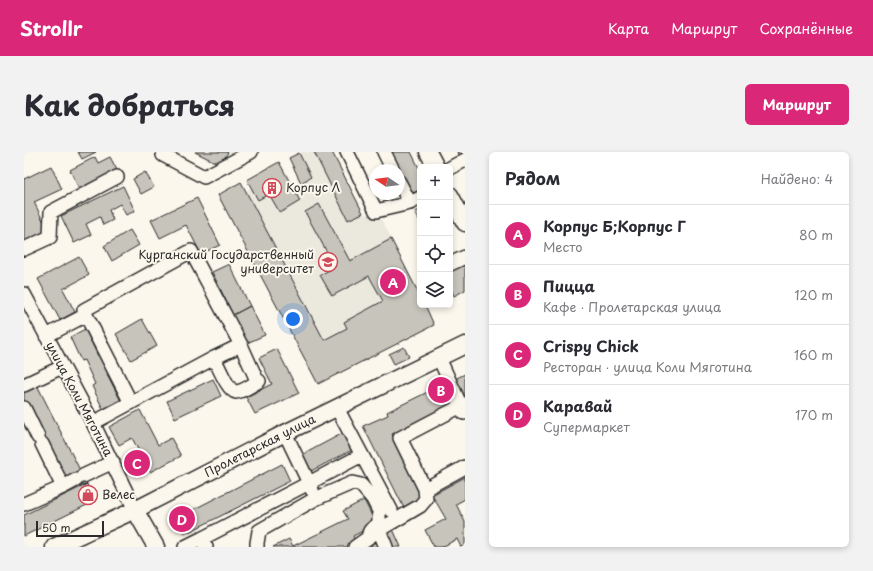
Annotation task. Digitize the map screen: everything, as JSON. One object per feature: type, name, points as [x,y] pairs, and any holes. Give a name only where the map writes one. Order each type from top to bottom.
[{"type":"main road","points":[[428,152],[434,164]]},
{"type":"main road","points":[[453,200],[465,223]]},
{"type":"main road","name":"Пролетарская улица","points":[[54,547],[135,510],[285,433],[465,345]]},
{"type":"main road","name":"улица Коли Мяготина","points":[[135,510],[156,547]]},
{"type":"street","points":[[162,155],[204,177],[251,152]]},
{"type":"street","points":[[347,152],[376,210],[415,200],[405,189]]},
{"type":"street","points":[[384,152],[390,164]]},
{"type":"street","points":[[453,166],[465,160]]},
{"type":"street","points":[[24,249],[50,237],[51,212],[117,177]]},
{"type":"street","points":[[132,402],[84,310],[191,251],[257,379],[238,392],[233,391],[229,387],[214,358]]},
{"type":"street","points":[[453,263],[465,257]]},
{"type":"street","name":"улица Коли Мяготина","points":[[24,294],[93,423],[135,510]]},
{"type":"street","points":[[46,336],[86,315]]},
{"type":"street","points":[[93,423],[214,358],[241,346]]},
{"type":"street","points":[[355,547],[374,533],[420,506],[426,499],[425,489],[400,438],[464,408],[439,358]]},
{"type":"street","points":[[24,385],[62,367]]},
{"type":"street","points":[[24,408],[63,487]]},
{"type":"street","points":[[337,408],[391,510]]},
{"type":"street","points":[[285,433],[315,499]]},
{"type":"street","points":[[185,547],[204,543],[309,483],[362,455]]},
{"type":"street","points":[[24,504],[63,487],[112,462]]},
{"type":"street","points":[[425,489],[465,467]]},
{"type":"street","points":[[257,547],[256,543],[259,531],[315,499],[352,483],[361,485],[373,499],[379,510],[379,524],[369,533],[374,533],[386,547]]},
{"type":"shaded area","name":"Курганский Государственный университет","points":[[301,152],[332,152],[363,213],[382,220],[417,290],[417,308],[426,308],[434,325],[318,384],[218,195],[241,182],[246,191],[251,188],[247,180],[279,162],[293,187],[301,182],[289,158]]},
{"type":"building","points":[[78,152],[96,152],[82,159]]},
{"type":"building","points":[[195,152],[228,152],[221,165]]},
{"type":"building","points":[[314,152],[332,152],[363,213],[348,220]]},
{"type":"building","points":[[391,152],[411,152],[417,164],[417,195],[413,197],[405,181],[405,164],[397,164]]},
{"type":"building","points":[[457,152],[465,152],[465,154],[459,157]]},
{"type":"building","points":[[299,153],[311,177],[301,183],[289,158]]},
{"type":"building","points":[[95,157],[98,163],[110,157],[117,170],[79,189],[70,170]]},
{"type":"building","name":"Корпус Л","points":[[279,162],[300,201],[280,213],[269,194],[258,200],[247,180]]},
{"type":"building","points":[[51,166],[62,189],[34,202],[48,231],[24,242],[24,179]]},
{"type":"building","points":[[145,172],[154,187],[141,194],[133,179]]},
{"type":"building","points":[[241,182],[324,340],[347,328],[344,322],[383,301],[369,276],[332,296],[320,275],[335,267],[305,212],[319,204],[350,261],[391,239],[417,290],[417,308],[426,308],[434,325],[318,384],[218,195]]},
{"type":"building","points":[[123,186],[135,211],[126,215],[120,204],[109,210],[113,220],[103,225],[100,217],[86,224],[91,235],[74,243],[61,216]]},
{"type":"building","points":[[197,198],[220,245],[201,254],[186,225],[160,238],[151,220]]},
{"type":"building","points":[[130,230],[139,245],[112,261],[104,246]]},
{"type":"building","points":[[79,257],[89,275],[63,289],[75,312],[60,320],[38,279]]},
{"type":"building","points":[[465,261],[465,290],[454,296],[453,294],[453,267]]},
{"type":"building","points":[[229,264],[250,306],[233,315],[212,272]]},
{"type":"building","points":[[250,306],[265,335],[247,343],[233,315]]},
{"type":"building","points":[[142,319],[157,346],[131,360],[116,334]]},
{"type":"building","points":[[85,329],[98,356],[103,354],[111,372],[107,374],[121,401],[103,409],[92,386],[95,384],[84,360],[81,361],[70,337]]},
{"type":"building","points":[[404,347],[409,357],[394,364],[389,354]]},
{"type":"building","points":[[277,349],[299,393],[255,414],[246,397],[272,384],[259,358]]},
{"type":"building","points":[[465,374],[465,396],[464,397],[455,379]]},
{"type":"building","points":[[213,379],[221,396],[175,418],[167,401]]},
{"type":"building","points":[[446,383],[455,403],[392,434],[423,498],[404,508],[363,426],[388,415],[387,412]]},
{"type":"building","points":[[37,385],[87,484],[80,487],[74,475],[64,480],[24,400],[24,391]]},
{"type":"building","points":[[140,410],[158,445],[171,438],[181,456],[150,472],[132,438],[119,445],[109,427]]},
{"type":"building","points":[[345,432],[354,449],[311,471],[302,455]]},
{"type":"building","points":[[137,457],[141,466],[137,468],[132,459]]},
{"type":"building","points":[[282,464],[290,481],[185,534],[177,518]]},
{"type":"building","points":[[465,477],[465,499],[456,504],[465,522],[465,547],[461,547],[457,539],[442,547],[434,547],[425,530],[446,519],[432,495]]},
{"type":"building","points":[[87,484],[95,501],[24,536],[24,515]]},
{"type":"building","points":[[364,500],[376,524],[353,536],[356,542],[347,547],[273,547],[289,539],[293,546],[348,519],[343,511]]},
{"type":"building","points":[[392,527],[401,547],[390,547],[383,531]]},
{"type":"building","points":[[379,541],[382,547],[372,547],[371,544]]},
{"type":"place","name":"Корпус Л","points":[[272,188]]},
{"type":"place","name":"Курганский Государственный университет","points":[[328,262]]},
{"type":"place","name":"Корпус Б;Корпус Г","points":[[393,282]]},
{"type":"place","name":"Пицца","points":[[441,390]]},
{"type":"place","name":"Crispy Chick","points":[[137,463]]},
{"type":"place","name":"Велес","points":[[88,495]]},
{"type":"place","name":"Каравай","points":[[182,519]]}]
